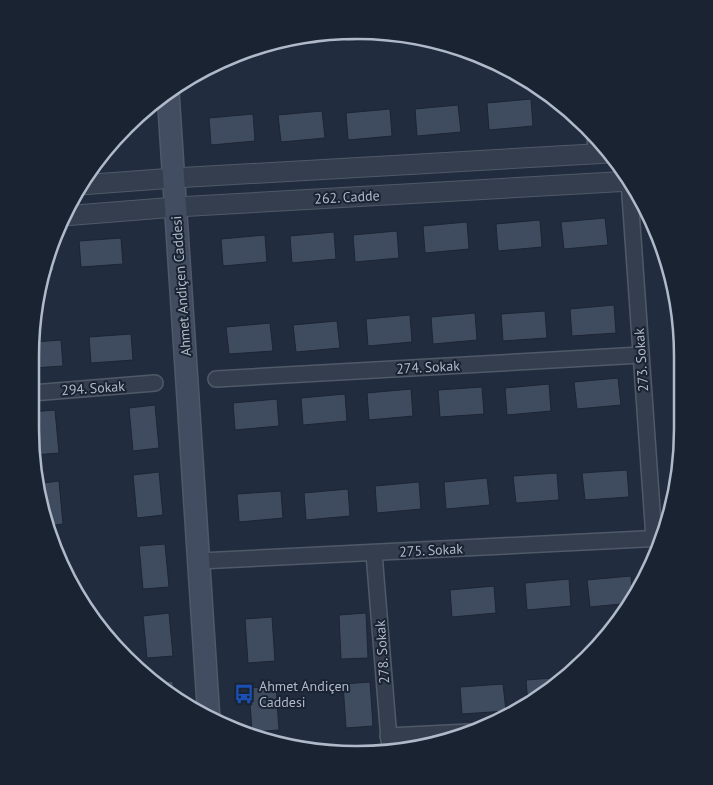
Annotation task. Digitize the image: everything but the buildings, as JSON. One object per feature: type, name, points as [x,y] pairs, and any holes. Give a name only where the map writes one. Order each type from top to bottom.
[{"type":"main road","name":"Ahmet Andiçen Caddesi","points":[[169,100],[208,709]]},
{"type":"street","name":"262. Cadde","points":[[89,184],[595,147]]},
{"type":"street","name":"262. Cadde","points":[[72,215],[176,207],[622,181]]},
{"type":"street","name":"273. Sokak","points":[[631,196],[641,355],[658,528]]},
{"type":"street","name":"274. Sokak","points":[[216,379],[641,355]]},
{"type":"street","name":"294. Sokak","points":[[39,392],[155,383]]},
{"type":"street","name":"275. Sokak","points":[[199,561],[654,538]]},
{"type":"street","name":"278. Sokak","points":[[374,552],[389,745]]},
{"type":"street","points":[[388,736],[445,733]]},
{"type":"place","name":"Ahmet Andiçen Caddesi","points":[[244,694]]}]
